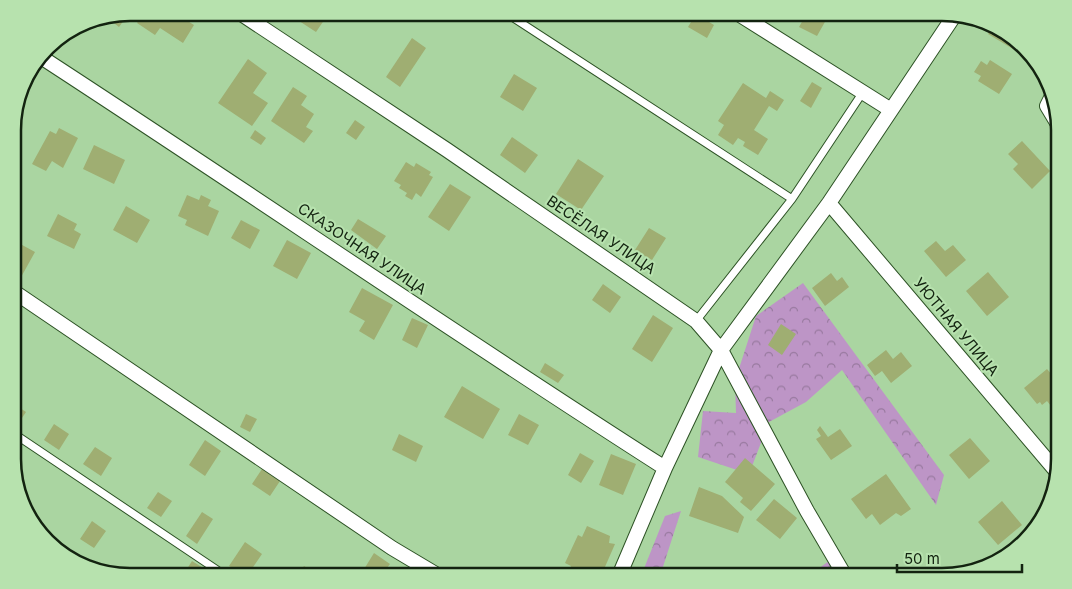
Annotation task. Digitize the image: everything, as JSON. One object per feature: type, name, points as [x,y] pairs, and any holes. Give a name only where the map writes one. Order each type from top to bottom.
[{"type":"street","name":"ВЕСЁЛАЯ УЛИЦА","points":[[254,21],[447,150],[696,321],[721,350],[807,512],[841,568]]},
{"type":"street","points":[[751,21],[891,110]]},
{"type":"street","points":[[622,568],[665,468],[721,350],[829,204],[950,22]]},
{"type":"street","name":"СКАЗОЧНАЯ УЛИЦА","points":[[46,60],[274,208],[512,370],[665,468]]},
{"type":"street","name":"УЮТНАЯ УЛИЦА","points":[[829,204],[1051,465]]},
{"type":"street","points":[[21,296],[392,548],[426,568]]},
{"type":"lane","points":[[520,21],[792,199]]},
{"type":"lane","points":[[696,321],[792,199],[863,92]]},
{"type":"lane","points":[[21,438],[214,568]]},
{"type":"green space","points":[[803,283],[944,475],[936,505],[842,370],[806,402],[769,422],[749,474],[698,457],[703,411],[736,413],[735,381],[756,316]]},
{"type":"green space","points":[[681,511],[663,568],[644,568],[665,516]]},
{"type":"green space","points":[[829,561],[843,568],[819,568]]},
{"type":"building","points":[[123,21],[119,27],[113,22]]},
{"type":"building","points":[[138,21],[188,21],[194,25],[183,43],[160,28],[155,35],[137,23]]},
{"type":"building","points":[[299,21],[324,21],[316,32]]},
{"type":"building","points":[[692,21],[707,21],[714,25],[707,38],[688,27]]},
{"type":"building","points":[[802,21],[825,21],[817,36],[799,27]]},
{"type":"building","points":[[988,34],[996,36],[1018,52]]},
{"type":"building","points":[[412,38],[426,48],[400,87],[386,77]]},
{"type":"building","points":[[248,59],[267,73],[253,93],[268,103],[252,126],[218,103]]},
{"type":"building","points":[[990,60],[1012,74],[999,94],[978,81],[981,76],[974,72],[981,61],[987,65]]},
{"type":"building","points":[[514,74],[537,88],[523,111],[500,97]]},
{"type":"building","points":[[812,82],[822,88],[811,108],[800,101]]},
{"type":"building","points":[[743,83],[766,98],[770,91],[784,100],[777,111],[769,106],[754,130],[768,139],[758,155],[743,146],[745,142],[738,138],[733,145],[718,135],[724,125],[718,121]]},
{"type":"building","points":[[293,87],[307,96],[301,105],[314,114],[306,127],[313,131],[304,143],[271,121]]},
{"type":"building","points":[[355,120],[365,127],[356,140],[346,133]]},
{"type":"building","points":[[59,128],[78,138],[63,168],[52,161],[46,171],[32,164],[50,131],[56,134]]},
{"type":"building","points":[[255,130],[266,138],[261,145],[250,138]]},
{"type":"building","points":[[512,137],[538,155],[525,173],[500,155]]},
{"type":"building","points":[[1022,141],[1050,171],[1032,189],[1013,169],[1018,164],[1008,154]]},
{"type":"building","points":[[94,145],[125,160],[114,184],[83,169]]},
{"type":"building","points":[[578,159],[604,176],[581,210],[556,194]]},
{"type":"building","points":[[406,162],[414,167],[416,163],[431,172],[429,175],[433,177],[421,197],[416,193],[412,200],[405,196],[407,193],[399,188],[401,185],[394,181]]},
{"type":"building","points":[[450,184],[471,197],[449,231],[428,217]]},
{"type":"building","points":[[187,195],[199,200],[201,195],[211,200],[208,206],[219,211],[208,236],[185,225],[187,220],[178,216]]},
{"type":"building","points":[[126,206],[150,220],[137,243],[113,230]]},
{"type":"building","points":[[58,214],[77,224],[74,230],[81,234],[74,249],[47,236]]},
{"type":"building","points":[[358,219],[386,236],[377,249],[351,230]]},
{"type":"building","points":[[241,220],[260,230],[250,249],[231,238]]},
{"type":"building","points":[[649,228],[666,238],[652,260],[635,250]]},
{"type":"building","points":[[287,240],[311,253],[297,279],[273,266]]},
{"type":"building","points":[[936,241],[945,251],[953,245],[966,260],[946,277],[924,251]]},
{"type":"building","points":[[21,244],[35,252],[21,277]]},
{"type":"building","points":[[988,272],[1009,297],[987,316],[966,291]]},
{"type":"building","points":[[831,273],[837,281],[842,277],[849,287],[825,306],[812,288]]},
{"type":"building","points":[[603,284],[621,297],[610,313],[592,300]]},
{"type":"building","points":[[362,288],[393,305],[374,340],[359,331],[365,321],[349,312]]},
{"type":"building","points":[[653,315],[673,328],[652,362],[632,349]]},
{"type":"building","points":[[412,318],[428,325],[417,348],[402,340]]},
{"type":"building","points":[[781,324],[796,334],[782,355],[768,345]]},
{"type":"building","points":[[886,350],[893,359],[901,352],[912,366],[891,383],[882,371],[875,376],[867,365]]},
{"type":"building","points":[[545,363],[564,375],[558,383],[540,372]]},
{"type":"building","points":[[1047,369],[1051,374],[1051,406],[1047,401],[1042,405],[1040,402],[1037,404],[1024,388]]},
{"type":"building","points":[[462,386],[500,409],[483,439],[444,417]]},
{"type":"building","points":[[21,409],[26,412],[21,420]]},
{"type":"building","points":[[246,414],[257,419],[250,432],[240,427]]},
{"type":"building","points":[[519,414],[539,425],[528,445],[508,435]]},
{"type":"building","points":[[54,424],[69,434],[59,450],[44,440]]},
{"type":"building","points":[[820,426],[828,437],[840,429],[852,446],[831,460],[816,439],[821,436],[817,430]]},
{"type":"building","points":[[399,434],[423,446],[416,462],[392,450]]},
{"type":"building","points":[[970,438],[990,461],[969,479],[949,455]]},
{"type":"building","points":[[205,440],[221,451],[205,476],[189,465]]},
{"type":"building","points":[[95,447],[112,458],[101,476],[83,464]]},
{"type":"building","points":[[580,453],[594,461],[581,483],[568,475]]},
{"type":"building","points":[[611,454],[636,464],[623,495],[599,485]]},
{"type":"building","points":[[745,458],[775,484],[751,511],[740,502],[743,498],[725,482]]},
{"type":"building","points":[[262,469],[280,481],[270,496],[252,484]]},
{"type":"building","points":[[886,474],[911,509],[901,516],[896,513],[880,525],[872,514],[866,519],[851,499]]},
{"type":"building","points":[[699,487],[722,496],[744,517],[738,533],[689,516]]},
{"type":"building","points":[[158,492],[172,501],[161,517],[147,508]]},
{"type":"building","points":[[774,499],[797,518],[780,539],[756,520]]},
{"type":"building","points":[[1002,501],[1022,525],[998,545],[978,522]]},
{"type":"building","points":[[202,512],[213,519],[197,544],[186,536]]},
{"type":"building","points":[[92,521],[106,531],[94,548],[80,539]]},
{"type":"building","points":[[587,526],[610,536],[609,543],[615,544],[604,568],[570,568],[571,566],[565,563],[578,535],[582,537]]},
{"type":"building","points":[[245,542],[262,554],[252,568],[233,568],[229,566]]},
{"type":"building","points":[[374,553],[390,564],[387,568],[365,568]]},
{"type":"building","points":[[192,561],[203,568],[188,568]]}]
